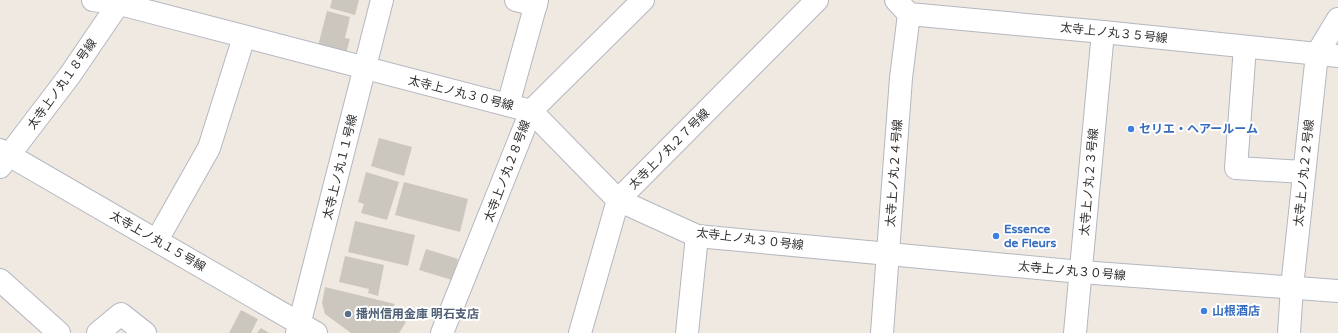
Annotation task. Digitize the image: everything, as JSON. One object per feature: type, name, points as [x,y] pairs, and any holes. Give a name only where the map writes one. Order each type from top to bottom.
[{"type":"street","name":"太寺上ノ丸３０号線","points":[[93,0],[121,2],[244,37],[531,111],[618,200],[697,236],[1081,272],[1338,291]]},
{"type":"street","name":"太寺上ノ丸１１号線","points":[[304,330],[382,0]]},
{"type":"street","name":"太寺上ノ丸２８号線","points":[[442,333],[531,111],[643,0]]},
{"type":"street","name":"太寺上ノ丸２７号線","points":[[580,333],[618,200],[817,0]]},
{"type":"street","name":"太寺上ノ丸１８号線","points":[[3,157],[70,75],[121,2]]},
{"type":"street","points":[[508,105],[530,2]]},
{"type":"street","name":"太寺上ノ丸３５号線","points":[[902,7],[1103,32],[1327,55]]},
{"type":"street","name":"太寺上ノ丸２４号線","points":[[882,333],[889,254],[900,78],[902,7]]},
{"type":"street","name":"太寺上ノ丸２２号線","points":[[1289,333],[1292,287],[1304,172],[1327,55],[1338,19]]},
{"type":"street","name":"太寺上ノ丸２３号線","points":[[1075,333],[1103,32]]},
{"type":"street","points":[[157,240],[209,148],[244,37]]},
{"type":"street","points":[[1245,46],[1236,168],[1304,172]]},
{"type":"street","name":"太寺上ノ丸１５号線","points":[[3,157],[157,240],[304,330]]},
{"type":"street","points":[[687,333],[697,236]]},
{"type":"street","points":[[0,280],[59,333]]},
{"type":"street","points":[[98,333],[121,314],[145,333]]},
{"type":"building","points":[[332,0],[359,0],[355,15],[330,8]]},
{"type":"building","points":[[327,11],[350,17],[345,38],[350,39],[346,53],[318,46]]},
{"type":"building","points":[[379,138],[412,147],[404,176],[371,166]]},
{"type":"building","points":[[366,172],[399,182],[387,220],[361,213],[364,204],[358,202]]},
{"type":"building","points":[[404,182],[468,199],[460,232],[395,215]]},
{"type":"building","points":[[355,221],[415,235],[408,266],[348,252]]},
{"type":"building","points":[[426,249],[458,259],[452,280],[419,270]]},
{"type":"building","points":[[345,256],[384,265],[378,296],[368,293],[369,289],[339,282]]},
{"type":"building","points":[[325,287],[395,304],[390,311],[406,322],[399,333],[351,333],[325,314],[322,303]]},
{"type":"building","points":[[241,310],[258,319],[251,333],[229,333]]},
{"type":"building","points":[[261,328],[269,333],[257,333]]},
{"type":"place","name":"セリエ・ヘアールーム","points":[[1131,129]]},
{"type":"place","name":"Essence de Fleurs","points":[[996,236]]},
{"type":"place","name":"山根酒店","points":[[1204,311]]},
{"type":"place","name":"播州信用金庫 明石支店","points":[[348,314]]}]
